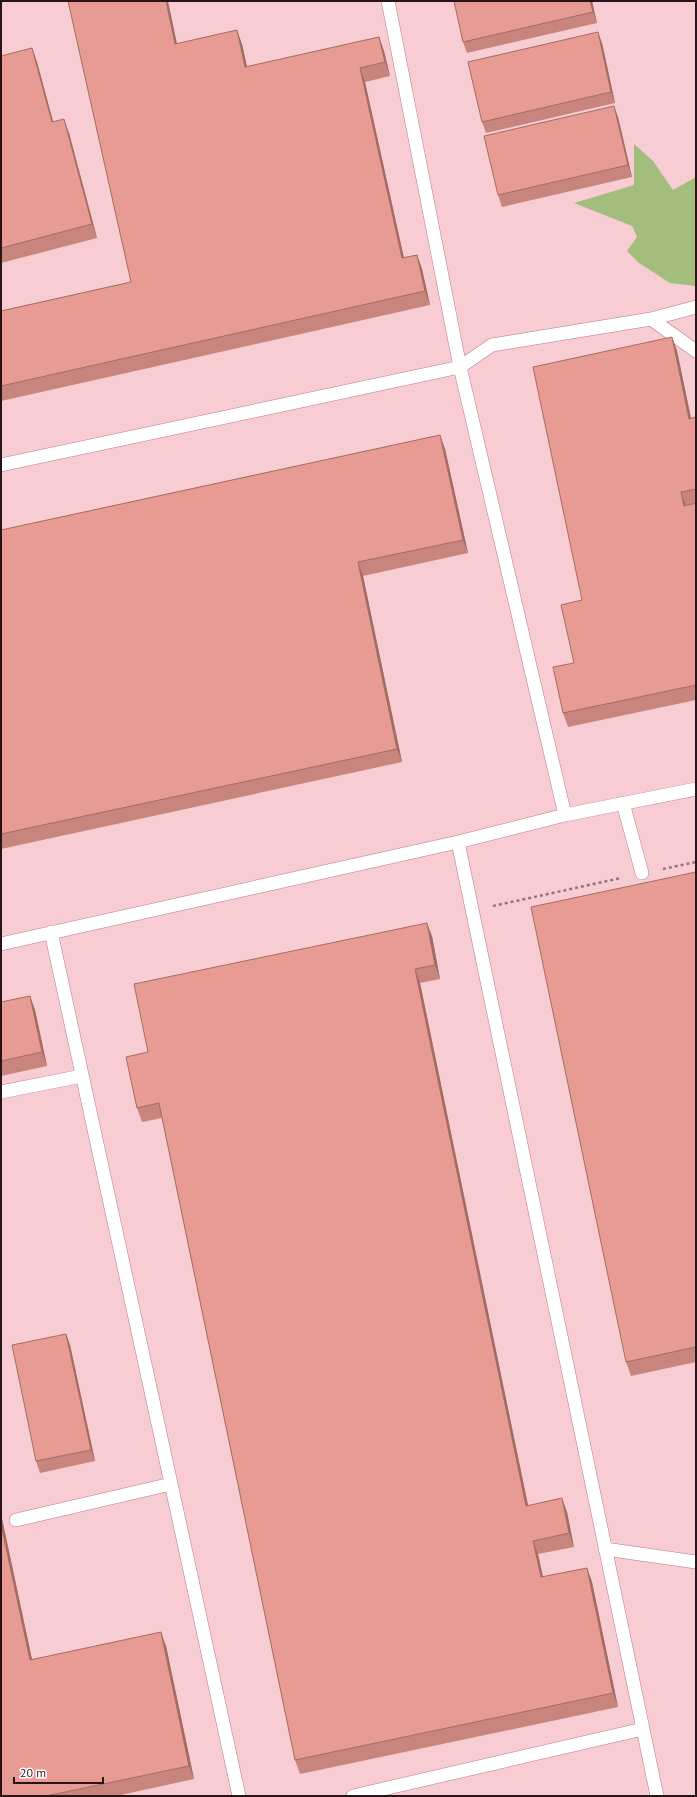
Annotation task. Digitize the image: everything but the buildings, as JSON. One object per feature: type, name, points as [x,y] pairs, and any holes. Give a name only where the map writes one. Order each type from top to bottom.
[{"type":"lane","points":[[388,1],[460,366],[565,815]]},
{"type":"lane","points":[[1,465],[460,366],[492,345],[651,319],[696,307]]},
{"type":"lane","points":[[651,319],[696,351]]},
{"type":"lane","points":[[1,944],[458,842],[565,815],[696,788]]},
{"type":"lane","points":[[623,803],[642,873]]},
{"type":"lane","points":[[458,842],[657,1796]]},
{"type":"lane","points":[[51,932],[238,1796]]},
{"type":"lane","points":[[1,1092],[82,1076]]},
{"type":"lane","points":[[16,1520],[171,1484]]},
{"type":"lane","points":[[605,1549],[696,1562]]},
{"type":"lane","points":[[353,1796],[643,1729]]},
{"type":"path","points":[[472,910],[696,862]]},
{"type":"shaded area","points":[[1,1],[696,1],[696,1796],[1,1796]]},
{"type":"green space","points":[[634,144],[653,161],[673,190],[696,177],[696,286],[670,283],[639,263],[627,251],[637,237],[632,226],[574,203],[634,185]]}]
